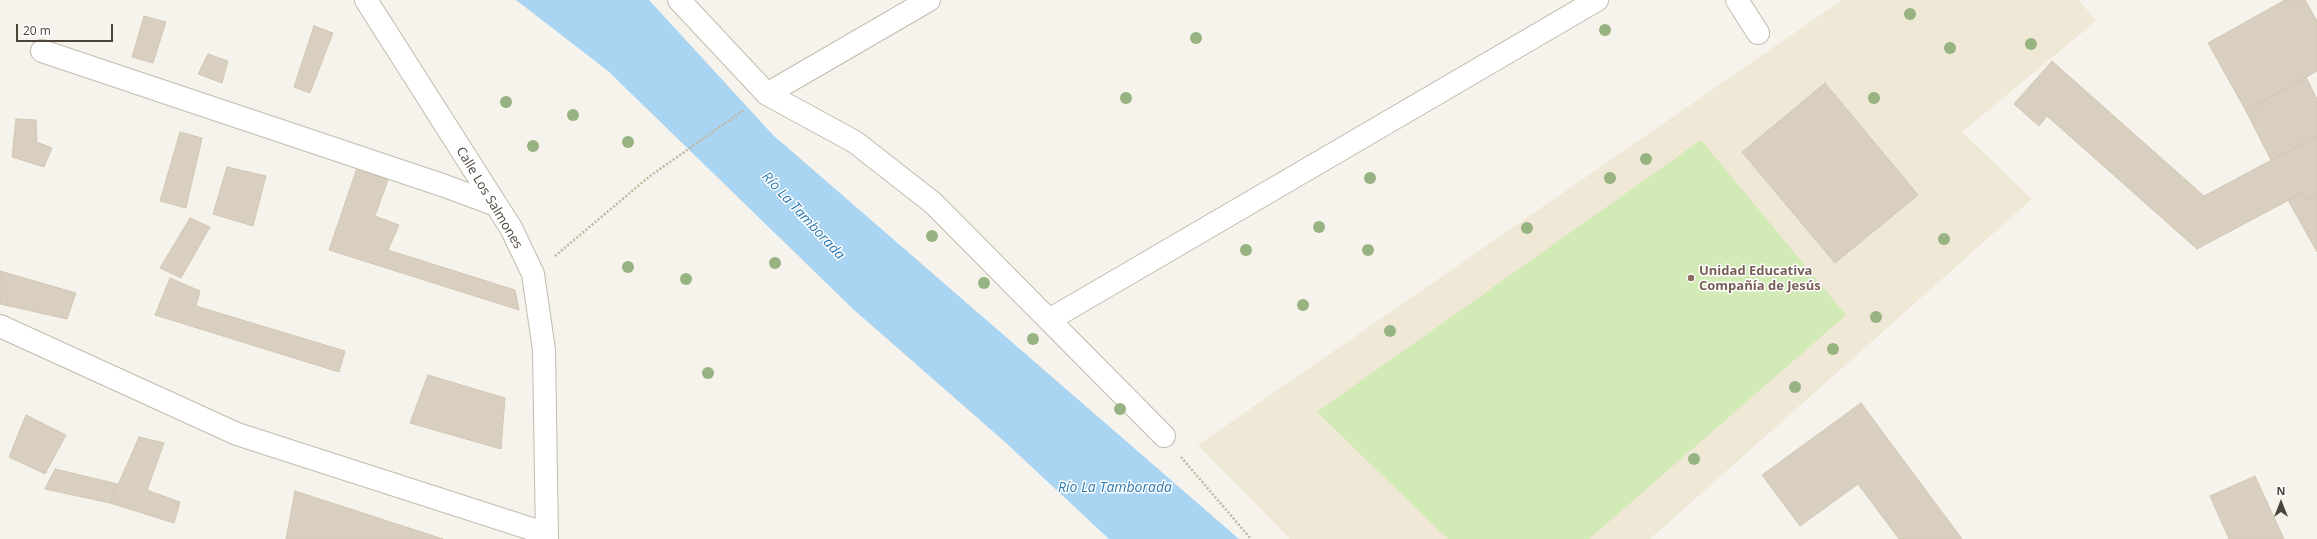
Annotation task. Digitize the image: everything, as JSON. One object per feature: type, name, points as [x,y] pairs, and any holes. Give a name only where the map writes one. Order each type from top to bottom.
[{"type":"street","name":"Calle Los Salmones","points":[[366,0],[511,228],[533,274],[544,350],[547,536]]},
{"type":"street","points":[[678,0],[767,94],[855,142],[933,203],[1164,436]]},
{"type":"street","points":[[767,94],[929,0]]},
{"type":"street","points":[[1050,320],[1597,0]]},
{"type":"street","points":[[1737,0],[1758,33]]},
{"type":"street","points":[[42,51],[445,186],[496,205]]},
{"type":"street","points":[[0,326],[237,434],[547,536]]},
{"type":"path","points":[[533,274],[650,176],[767,94]]},
{"type":"path","points":[[1164,436],[1251,539]]},
{"type":"shaded area","name":"Unidad Educativa Compañía de Jesús","points":[[1842,0],[2079,0],[2096,21],[1962,132],[2032,199],[1650,539],[1290,539],[1198,445]]},
{"type":"green space","points":[[1701,140],[1846,315],[1589,539],[1448,539],[1317,412]]},
{"type":"water","name":"Río La Tamborada","points":[[516,0],[649,0],[773,135],[1239,539],[1109,539],[1005,442],[853,309],[608,71]]},
{"type":"building","points":[[2285,0],[2305,0],[2317,21],[2317,71],[2246,111],[2208,43]]},
{"type":"building","points":[[144,16],[166,22],[153,63],[132,57]]},
{"type":"building","points":[[314,26],[333,33],[310,93],[294,87]]},
{"type":"building","points":[[208,54],[228,61],[222,83],[198,74]]},
{"type":"building","points":[[2052,61],[2204,196],[2317,136],[2317,194],[2306,200],[2302,193],[2197,249],[2047,116],[2039,126],[2014,104]]},
{"type":"building","points":[[2306,77],[2317,99],[2317,136],[2271,160],[2246,111]]},
{"type":"building","points":[[1825,83],[1918,195],[1835,263],[1742,152]]},
{"type":"building","points":[[16,119],[36,120],[37,142],[52,148],[44,167],[12,157]]},
{"type":"building","points":[[180,132],[202,138],[186,208],[160,201]]},
{"type":"building","points":[[227,167],[266,176],[253,226],[213,214]]},
{"type":"building","points":[[357,168],[388,180],[375,216],[399,225],[388,250],[515,290],[519,310],[329,250]]},
{"type":"building","points":[[2302,193],[2306,200],[2317,194],[2317,252],[2288,200]]},
{"type":"building","points":[[190,218],[210,227],[181,278],[160,268]]},
{"type":"building","points":[[0,271],[76,293],[67,319],[0,304]]},
{"type":"building","points":[[170,278],[200,291],[196,306],[345,351],[339,372],[155,315]]},
{"type":"building","points":[[428,375],[505,398],[501,449],[410,423]]},
{"type":"building","points":[[1861,403],[1962,539],[1899,539],[1858,484],[1800,526],[1762,475]]},
{"type":"building","points":[[26,415],[66,435],[45,474],[9,457]]},
{"type":"building","points":[[139,437],[164,443],[147,490],[180,502],[174,523],[110,503]]},
{"type":"building","points":[[55,469],[118,484],[110,503],[45,489]]},
{"type":"building","points":[[2255,476],[2284,539],[2229,539],[2210,496]]},
{"type":"building","points":[[295,491],[443,539],[286,539]]},
{"type":"place","name":"Unidad Educativa Compañía de Jesús","points":[[1691,278]]}]
